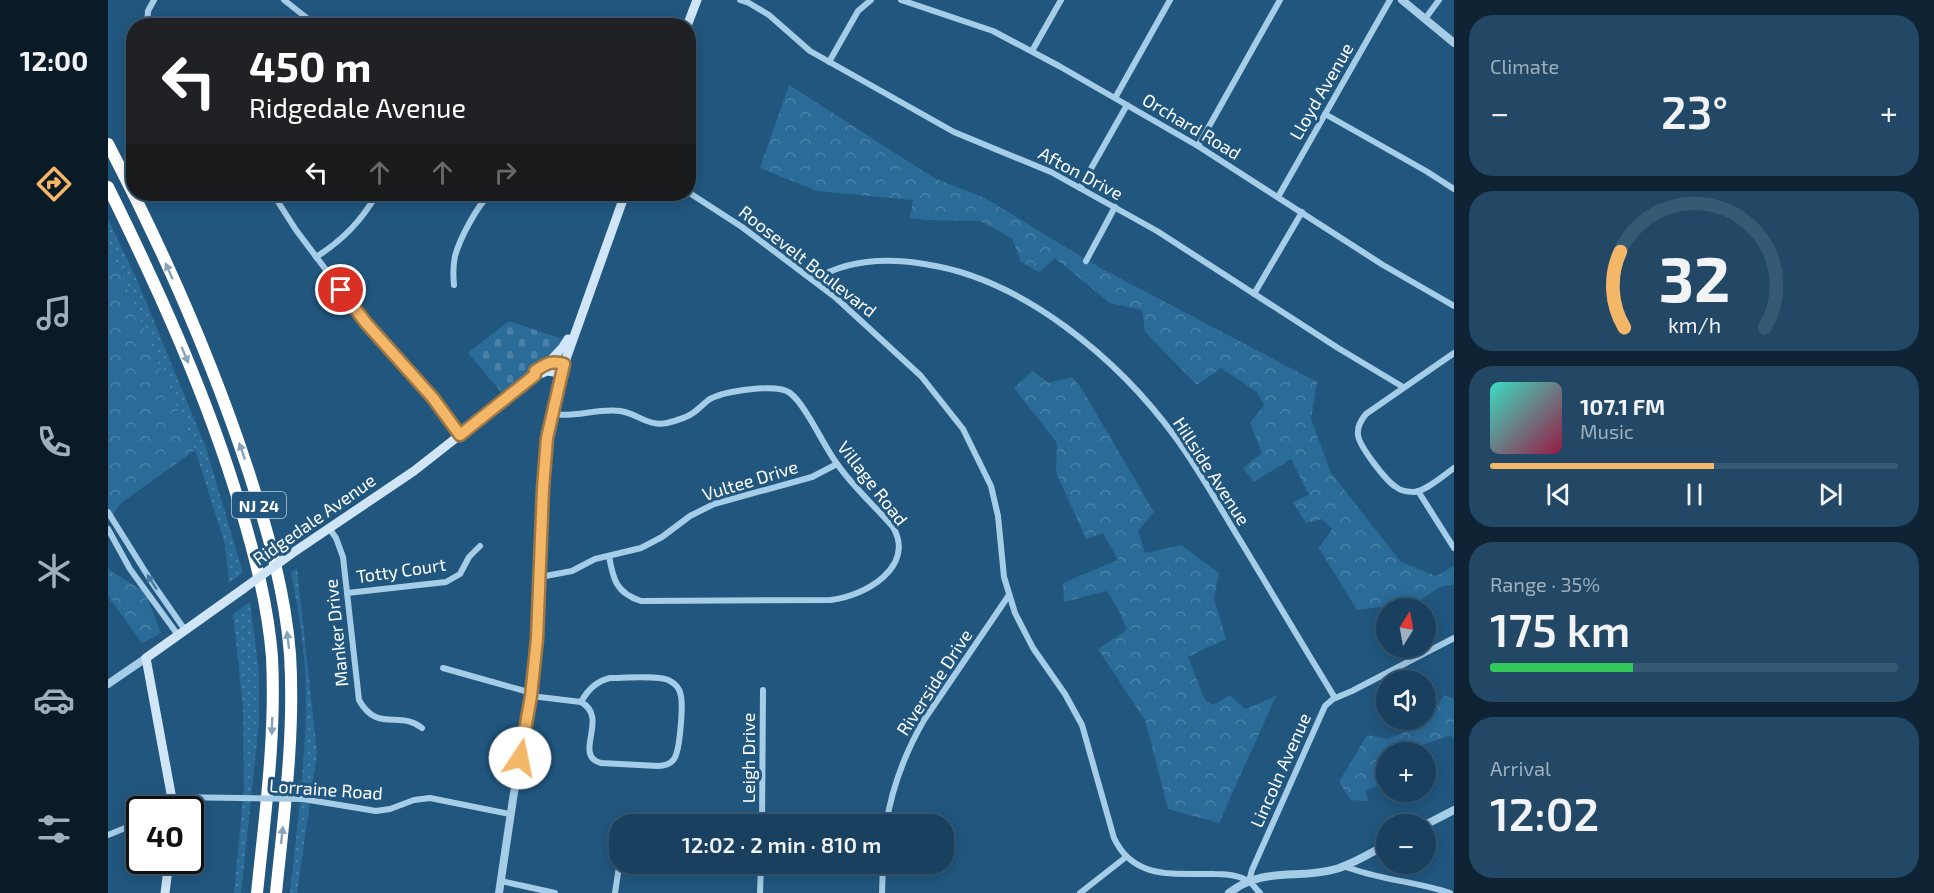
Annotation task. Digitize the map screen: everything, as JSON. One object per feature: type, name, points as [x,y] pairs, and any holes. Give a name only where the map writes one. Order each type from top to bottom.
[{"type":"highway","name":"NJ 24","points":[[108,144],[126,181]]},
{"type":"highway","name":"NJ 24","points":[[108,188],[171,322],[210,418],[234,486],[260,579],[272,655],[273,694],[269,776],[256,893]]},
{"type":"highway","name":"NJ 24","points":[[136,201],[162,255],[212,372],[255,494],[277,572],[290,652],[292,693],[288,777],[276,893]]},
{"type":"main road","points":[[690,18],[697,0]]},
{"type":"main road","points":[[562,368],[622,201]]},
{"type":"main road","name":"Ridgedale Avenue","points":[[146,658],[329,528],[414,471],[535,375],[535,371],[548,363],[574,333]]},
{"type":"main road","points":[[548,363],[556,362],[562,368]]},
{"type":"main road","points":[[535,375],[562,368]]},
{"type":"main road","points":[[146,658],[172,796]]},
{"type":"main road","points":[[165,893],[167,874]]},
{"type":"street","points":[[148,18],[148,11],[154,0]]},
{"type":"street","points":[[284,0],[307,18]]},
{"type":"street","name":"Afton Drive","points":[[740,0],[769,15],[804,47],[954,132],[1051,172],[1157,231],[1343,352],[1403,387]]},
{"type":"street","points":[[829,62],[858,11],[871,0]]},
{"type":"street","name":"Orchard Road","points":[[901,0],[993,31],[1032,51],[1198,146],[1383,265],[1454,306]]},
{"type":"street","points":[[1032,51],[1061,0]]},
{"type":"street","points":[[1115,98],[1170,0]]},
{"type":"street","points":[[1198,146],[1280,0]]},
{"type":"street","name":"Lloyd Avenue","points":[[1278,197],[1390,0]]},
{"type":"street","points":[[1402,0],[1454,44]]},
{"type":"street","points":[[1425,19],[1439,0]]},
{"type":"street","points":[[1080,188],[1127,105]]},
{"type":"street","points":[[1325,114],[1454,189]]},
{"type":"street","name":"Roosevelt Boulevard","points":[[696,197],[742,227],[814,280],[870,327],[939,397],[963,429],[991,486],[998,516],[1004,577],[1015,613],[1032,648],[1065,694],[1082,726],[1114,838],[1126,857]]},
{"type":"street","points":[[277,201],[296,230],[366,323],[426,390],[460,435]]},
{"type":"street","points":[[316,257],[350,232],[372,201]]},
{"type":"street","points":[[454,285],[453,269],[459,246],[483,201]]},
{"type":"street","points":[[1086,261],[1115,207]]},
{"type":"street","points":[[1254,294],[1302,212]]},
{"type":"street","name":"Hillside Avenue","points":[[814,280],[835,269],[863,263],[898,261],[942,267],[974,277],[1008,292],[1038,309],[1078,338],[1135,389],[1186,452],[1335,698]]},
{"type":"street","points":[[1454,353],[1366,414],[1359,424],[1358,436],[1362,446],[1393,486],[1404,491],[1418,491],[1454,468]]},
{"type":"street","points":[[499,893],[531,694],[539,619],[544,460],[562,368]]},
{"type":"street","name":"Village Road","points":[[552,414],[568,416],[621,411],[647,422],[661,424],[687,417],[705,402],[720,395],[776,387],[782,389],[794,396],[837,464],[892,527],[899,546],[897,558],[888,572],[874,584],[850,596],[831,600],[641,601],[626,594],[616,584],[609,556]]},
{"type":"street","name":"Vultee Drive","points":[[540,577],[572,571],[595,559],[652,543],[690,516],[714,504],[812,477],[837,464]]},
{"type":"street","points":[[1418,491],[1454,548]]},
{"type":"street","points":[[108,512],[182,632]]},
{"type":"street","name":"Manker Drive","points":[[329,528],[336,538],[343,557],[357,693],[362,706],[378,718],[411,721],[422,728]]},
{"type":"street","points":[[108,530],[130,569],[182,632]]},
{"type":"street","name":"Totty Court","points":[[346,593],[446,582],[460,574],[469,557],[480,546]]},
{"type":"street","name":"Riverside Drive","points":[[889,814],[898,775],[913,739],[930,710],[1009,595]]},
{"type":"street","name":"Lincoln Avenue","points":[[1249,881],[1325,706],[1335,698],[1454,638]]},
{"type":"street","name":"Ridgedale Avenue","points":[[108,684],[146,658]]},
{"type":"street","points":[[443,668],[531,694],[581,702],[592,712],[593,727],[589,746],[592,757],[597,762],[663,766],[675,758],[679,746],[681,698],[678,687],[671,681],[605,679],[588,691],[581,702]]},
{"type":"street","name":"Leigh Drive","points":[[762,814],[763,690]]},
{"type":"street","name":"Lorraine Road","points":[[204,797],[303,799],[376,811],[390,809],[414,800],[430,798],[510,814]]},
{"type":"street","points":[[1436,819],[1454,810]]},
{"type":"street","points":[[108,835],[126,828]]},
{"type":"street","points":[[1228,893],[1249,881],[1265,876],[1326,871],[1344,866],[1376,850]]},
{"type":"street","points":[[1080,893],[1126,857],[1140,867],[1156,872],[1233,874],[1249,881],[1260,893]]},
{"type":"street","points":[[1344,866],[1363,874],[1412,882],[1450,893]]},
{"type":"street","points":[[615,893],[618,874]]},
{"type":"street","points":[[760,893],[761,874]]},
{"type":"street","points":[[882,893],[883,874]]},
{"type":"street","points":[[501,881],[555,893]]},
{"type":"green space","points":[[789,85],[934,178],[985,198],[1095,265],[1317,382],[1311,419],[1331,473],[1401,562],[1436,576],[1454,566],[1454,584],[1440,587],[1423,598],[1376,598],[1376,607],[1357,610],[1319,548],[1332,529],[1322,519],[1306,523],[1293,502],[1309,495],[1291,459],[1254,482],[1243,468],[1262,453],[1250,423],[1264,405],[1257,392],[1221,368],[1197,385],[1145,332],[1142,310],[1110,303],[1055,258],[1039,272],[1021,262],[1012,238],[980,221],[910,218],[913,200],[817,191],[760,168]]},
{"type":"green space","points":[[108,219],[137,280],[206,448],[243,573],[229,583],[225,544],[195,450],[108,243]]},
{"type":"green space","points":[[108,243],[195,450],[121,503],[108,522]]},
{"type":"green space","points":[[509,321],[562,339],[560,346],[502,393],[468,353]]},
{"type":"green space","points":[[1032,371],[1049,383],[1072,377],[1082,389],[1154,512],[1138,531],[1145,553],[1181,545],[1219,573],[1214,598],[1226,639],[1188,657],[1205,700],[1213,705],[1230,695],[1245,709],[1276,696],[1219,823],[1168,809],[1145,720],[1098,649],[1127,630],[1107,591],[1064,602],[1063,583],[1118,560],[1103,533],[1086,539],[1056,472],[1057,443],[1014,388]]},
{"type":"green space","points":[[108,567],[109,570],[145,592],[161,633],[142,643],[108,596]]},
{"type":"green space","points":[[297,568],[317,753],[297,893],[290,893],[301,795],[306,721],[303,650],[291,573]]},
{"type":"green space","points":[[250,602],[259,673],[259,723],[241,893],[234,893],[244,788],[243,707],[233,614]]},
{"type":"green space","points":[[1444,695],[1454,699],[1454,739],[1451,735],[1430,742],[1376,742],[1376,786],[1366,791],[1368,801],[1351,800],[1339,782],[1367,735],[1387,739],[1410,730],[1436,730],[1436,708]]},
{"type":"route","points":[[341,290],[366,323],[433,398],[460,435],[535,375],[535,371],[545,364],[556,362],[564,364],[549,425],[544,460],[539,619],[531,696],[520,758]]}]
